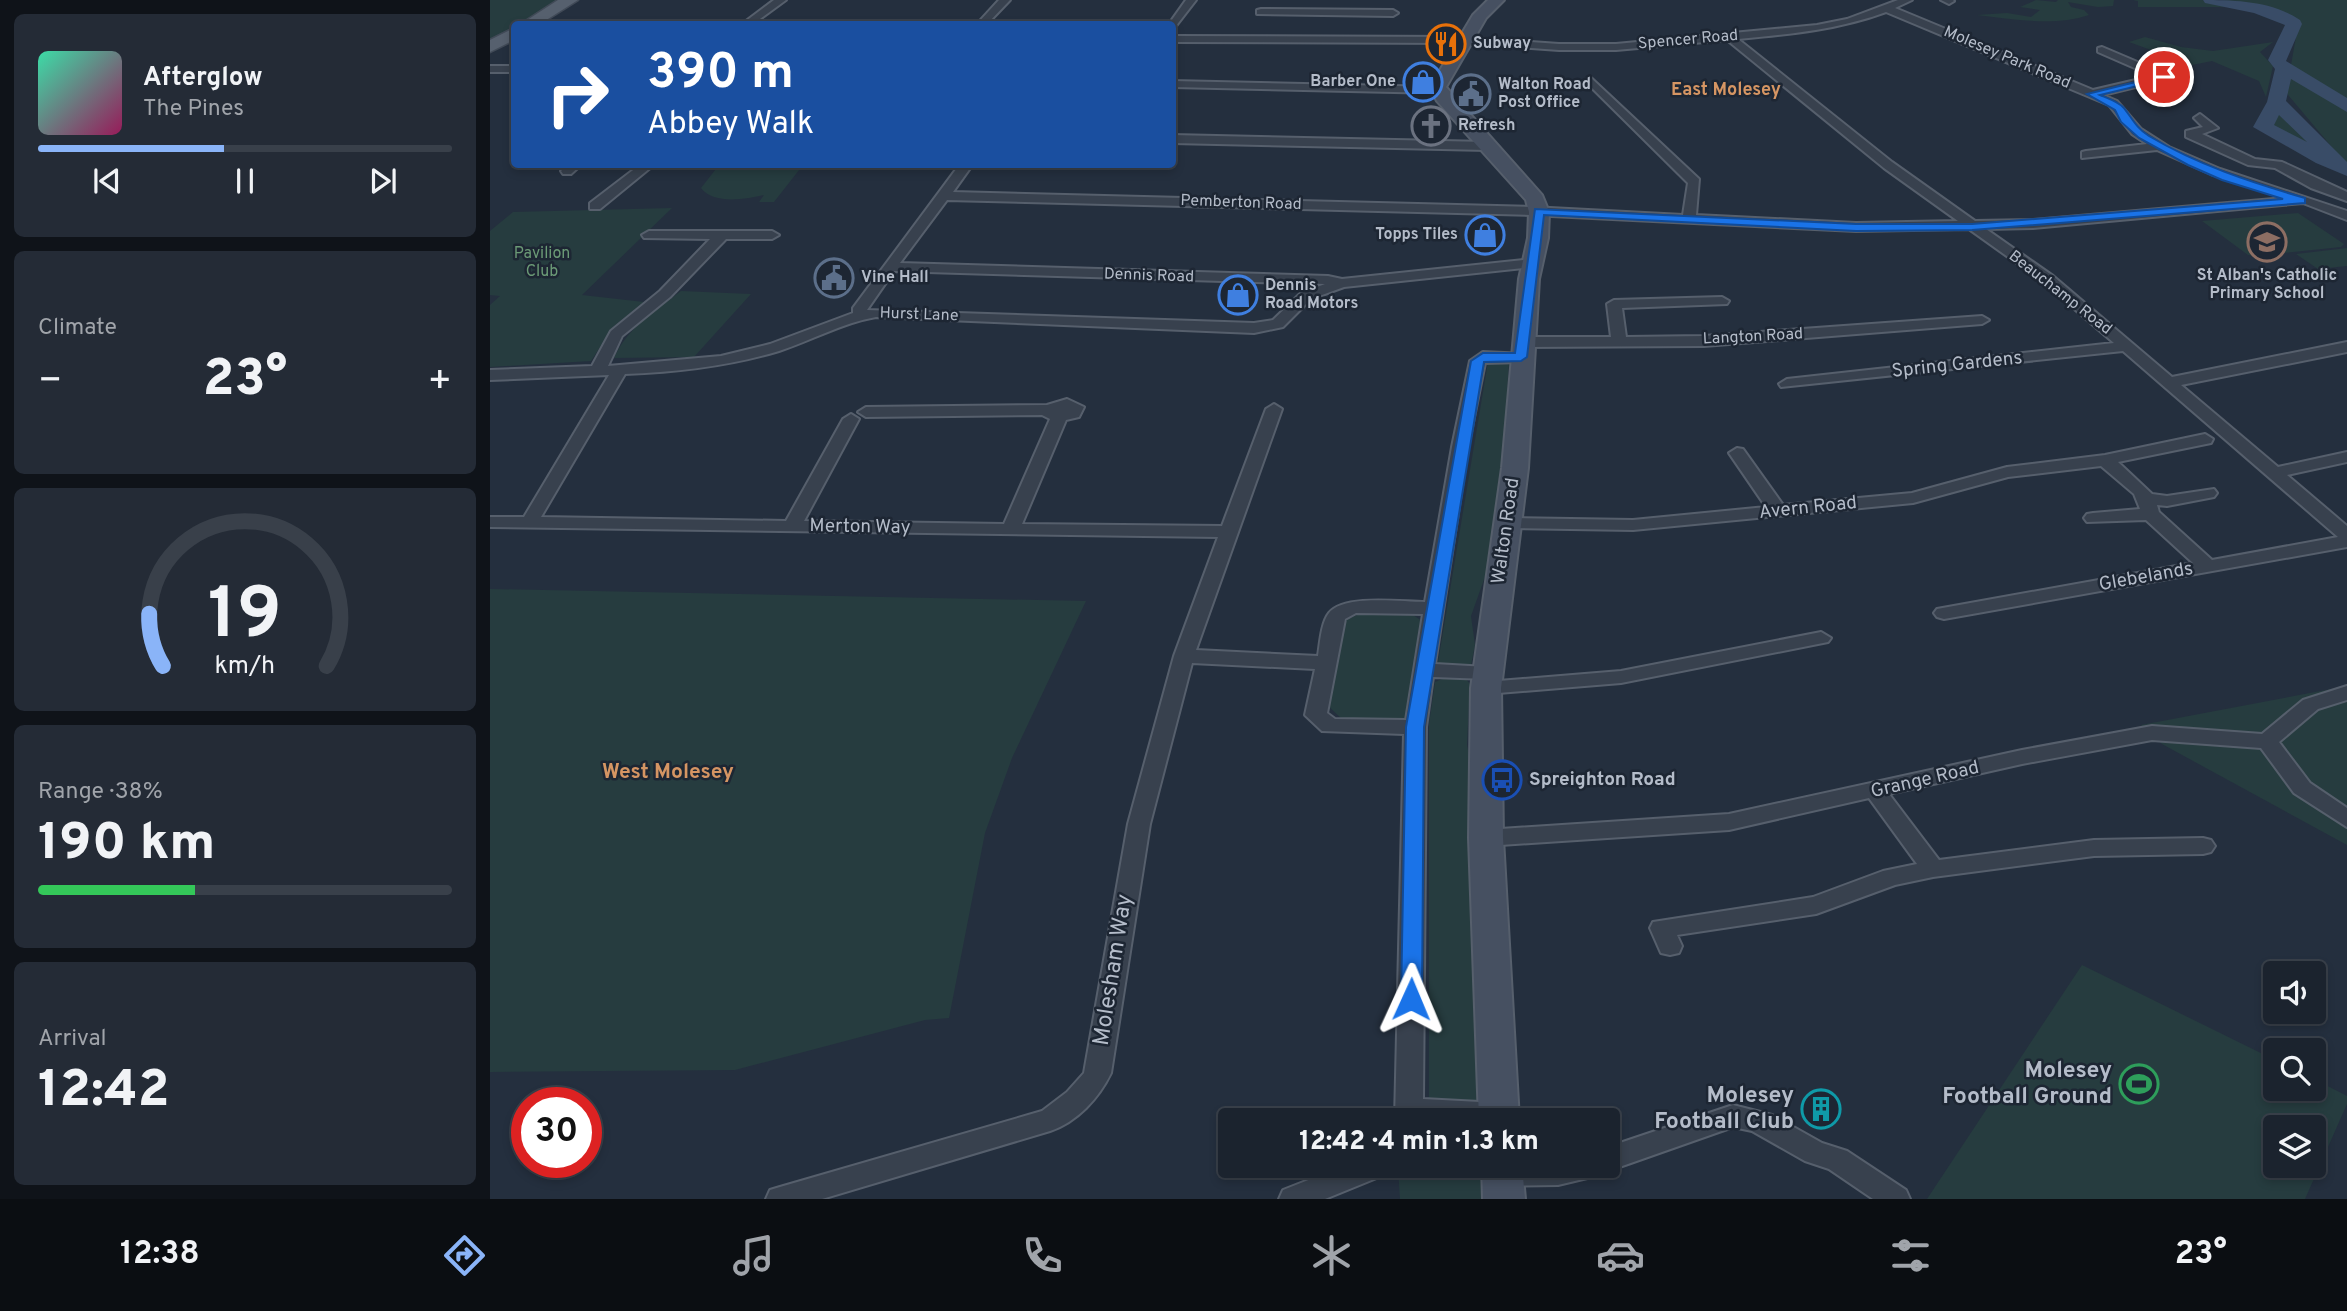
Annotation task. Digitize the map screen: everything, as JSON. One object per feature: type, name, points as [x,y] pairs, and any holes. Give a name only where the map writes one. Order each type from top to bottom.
[{"type":"main road","points":[[534,21],[570,0]]},
{"type":"main road","points":[[1497,0],[1480,15],[1440,79],[1439,90],[1535,199],[1539,212]]},
{"type":"main road","points":[[490,47],[511,35]]},
{"type":"main road","name":"Walton Road","points":[[1499,1108],[1486,838],[1486,680],[1520,417],[1522,349],[1539,212]]},
{"type":"street","points":[[751,21],[781,0]]},
{"type":"street","points":[[985,21],[1004,0]]},
{"type":"street","points":[[1176,22],[1191,0]]},
{"type":"street","name":"Molesey Park Road","points":[[1869,0],[2113,103],[2130,127],[2159,146],[2225,178],[2347,216]]},
{"type":"street","name":"Spencer Road","points":[[1176,39],[1465,40],[1559,47],[1616,47],[1828,26],[1890,8],[1907,0]]},
{"type":"street","points":[[1261,12],[1394,14]]},
{"type":"street","name":"Beauchamp Road","points":[[1730,37],[1822,114],[1972,227],[2048,279],[2347,536]]},
{"type":"street","points":[[2092,94],[2164,77],[2102,50]]},
{"type":"street","points":[[2116,56],[2131,53]]},
{"type":"street","points":[[490,68],[511,69]]},
{"type":"street","points":[[1591,81],[1694,181],[1689,221]]},
{"type":"street","points":[[1176,84],[1439,90]]},
{"type":"street","points":[[2200,118],[2212,128],[2185,135],[2252,162],[2278,164],[2316,185],[2347,197]]},
{"type":"street","points":[[1176,139],[1487,146]]},
{"type":"street","points":[[2085,155],[2159,146]]},
{"type":"street","points":[[620,199],[599,202],[644,168]]},
{"type":"street","points":[[860,315],[859,310],[889,267],[964,168]]},
{"type":"street","name":"Pemberton Road","points":[[943,196],[1539,212],[1856,227],[1972,227],[2301,201]]},
{"type":"street","points":[[597,371],[616,334],[665,294],[722,235]]},
{"type":"street","points":[[649,236],[772,235]]},
{"type":"street","name":"Dennis Road","points":[[889,267],[1328,280],[1342,283],[1533,264]]},
{"type":"street","name":"Hurst Lane","points":[[490,375],[693,365],[775,347],[860,315],[933,314],[1136,326],[1254,328],[1278,324],[1306,296],[1342,283]]},
{"type":"street","points":[[1619,342],[1614,303],[1722,301]]},
{"type":"street","name":"Langton Road","points":[[1433,608],[1478,361],[1483,357],[1522,349],[1619,342],[1704,341],[1982,320]]},
{"type":"street","name":"Spring Gardens","points":[[1787,384],[2127,346]]},
{"type":"street","points":[[2171,382],[2347,347]]},
{"type":"street","points":[[529,523],[620,370]]},
{"type":"street","name":"Molesham Way","points":[[780,1199],[1050,1119],[1071,1107],[1088,1089],[1098,1073],[1139,824],[1184,656],[1274,409]]},
{"type":"street","points":[[792,526],[858,416],[1054,413],[1011,529]]},
{"type":"street","name":"Avern Road","points":[[1507,523],[1633,526],[1913,498],[2007,472],[2105,460],[2205,439]]},
{"type":"street","points":[[1737,453],[1778,511]]},
{"type":"street","points":[[2273,473],[2347,457]]},
{"type":"street","points":[[2105,460],[2208,566]]},
{"type":"street","points":[[2094,518],[2208,494]]},
{"type":"street","name":"Merton Way","points":[[490,522],[1230,532]]},
{"type":"street","name":"Glebelands","points":[[1944,613],[2347,541]]},
{"type":"street","points":[[1409,1108],[1415,727],[1433,608],[1354,607],[1344,610],[1336,617],[1316,715],[1330,726],[1415,727]]},
{"type":"street","points":[[1424,670],[1486,680],[1621,677],[1821,638]]},
{"type":"street","points":[[1184,656],[1325,663]]},
{"type":"street","points":[[2347,693],[2319,698],[2303,706],[2267,741],[2302,788],[2347,819]]},
{"type":"street","name":"Grange Road","points":[[1486,838],[1729,822],[1877,792],[2022,757],[2152,733],[2267,741]]},
{"type":"street","points":[[1877,792],[1933,869]]},
{"type":"street","points":[[1670,946],[1662,928],[1816,905],[1891,877],[1933,869],[2094,848],[2203,846]]},
{"type":"street","points":[[1620,1155],[1732,1116],[1746,1116],[1815,1153],[1837,1159],[1896,1199]]},
{"type":"street","points":[[1293,1199],[1345,1178]]},
{"type":"green space","points":[[490,0],[562,0],[526,21],[511,21],[511,30],[490,42]]},
{"type":"green space","points":[[2036,0],[2114,0],[2113,6],[2098,7],[2068,2],[2071,7],[2084,10],[2089,15],[2062,21],[1977,15],[2007,13],[2031,17],[2040,10],[2020,7]]},
{"type":"green space","points":[[2133,0],[2202,0],[2243,7],[2138,7],[2138,1]]},
{"type":"green space","points":[[2223,0],[2347,0],[2347,100],[2291,65],[2299,20]]},
{"type":"green space","points":[[2145,37],[2181,47],[2213,51],[2273,42],[2260,52],[2273,66],[2266,97],[2259,81],[2212,61],[2192,65],[2129,42]]},
{"type":"green space","points":[[2289,75],[2347,109],[2347,165],[2283,89]]},
{"type":"green space","points":[[2279,109],[2321,154],[2272,128]]},
{"type":"green space","points":[[717,168],[801,168],[774,202],[759,202],[764,195],[722,199],[701,188]]},
{"type":"green space","name":"Pavilion Club","points":[[672,208],[582,295],[644,302],[614,326],[591,361],[490,367],[490,305],[500,296],[490,295],[490,231],[513,212]]},
{"type":"green space","points":[[2298,213],[2344,244],[2341,247],[2248,255],[2202,221]]},
{"type":"green space","points":[[2347,248],[2347,266],[2318,269],[2296,254]]},
{"type":"green space","points":[[681,291],[751,294],[694,357],[614,358],[634,329]]},
{"type":"green space","points":[[1488,362],[1509,362],[1504,443],[1486,574],[1471,616],[1475,645],[1471,665],[1443,666],[1438,662]]},
{"type":"green space","points":[[490,589],[1086,601],[1012,758],[985,833],[949,1018],[925,1020],[735,1070],[490,1072]]},
{"type":"green space","points":[[1364,612],[1413,615],[1422,621],[1408,717],[1401,722],[1344,721],[1324,702],[1344,621]]},
{"type":"green space","points":[[1442,679],[1466,679],[1470,684],[1467,745],[1471,764],[1482,1099],[1463,1105],[1429,1098],[1429,724],[1435,682]]},
{"type":"green space","points":[[2347,686],[2347,845],[2162,744],[2141,725]]},
{"type":"green space","name":"Molesey Football Ground","points":[[2082,965],[2263,1054],[2263,1101],[2326,1101],[2326,1085],[2347,1096],[2347,1104],[2326,1152],[2326,1115],[2263,1115],[2263,1178],[2314,1178],[2305,1199],[1927,1199]]},
{"type":"green space","points":[[1399,1178],[1487,1178],[1488,1199],[1400,1199]]},
{"type":"waterway","points":[[2211,0],[2258,9],[2294,24],[2277,60],[2279,64],[2347,106]]},
{"type":"waterway","points":[[2276,102],[2284,69]]},
{"type":"waterway","points":[[2276,102],[2313,137],[2334,164],[2347,170]]},
{"type":"waterway","points":[[2276,102],[2263,127],[2323,159]]},
{"type":"place","name":"Subway","points":[[1446,44]]},
{"type":"place","name":"Barber One","points":[[1423,82]]},
{"type":"place","name":"Walton Road Post Office","points":[[1471,94]]},
{"type":"place","name":"Refresh","points":[[1431,126]]},
{"type":"place","name":"Topps Tiles","points":[[1485,235]]},
{"type":"place","name":"St Alban's Catholic Primary School","points":[[2267,242]]},
{"type":"place","name":"Vine Hall","points":[[834,278]]},
{"type":"place","name":"Dennis Road Motors","points":[[1238,295]]},
{"type":"place","name":"Spreighton Road","points":[[1502,780]]},
{"type":"place","name":"Molesey Football Ground","points":[[2139,1084]]},
{"type":"place","name":"Molesey Football Club","points":[[1821,1109]]},
{"type":"district","name":"East Molesey","points":[[1726,90]]},
{"type":"district","name":"West Molesey","points":[[668,772]]},
{"type":"route","points":[[1411,999],[1415,727],[1433,608],[1460,447],[1478,361],[1483,357],[1521,357],[1539,212],[1856,227],[1972,227],[2301,201],[2225,178],[2192,163],[2142,136],[2124,120],[2119,108],[2092,94],[2161,80],[2164,77]]}]
